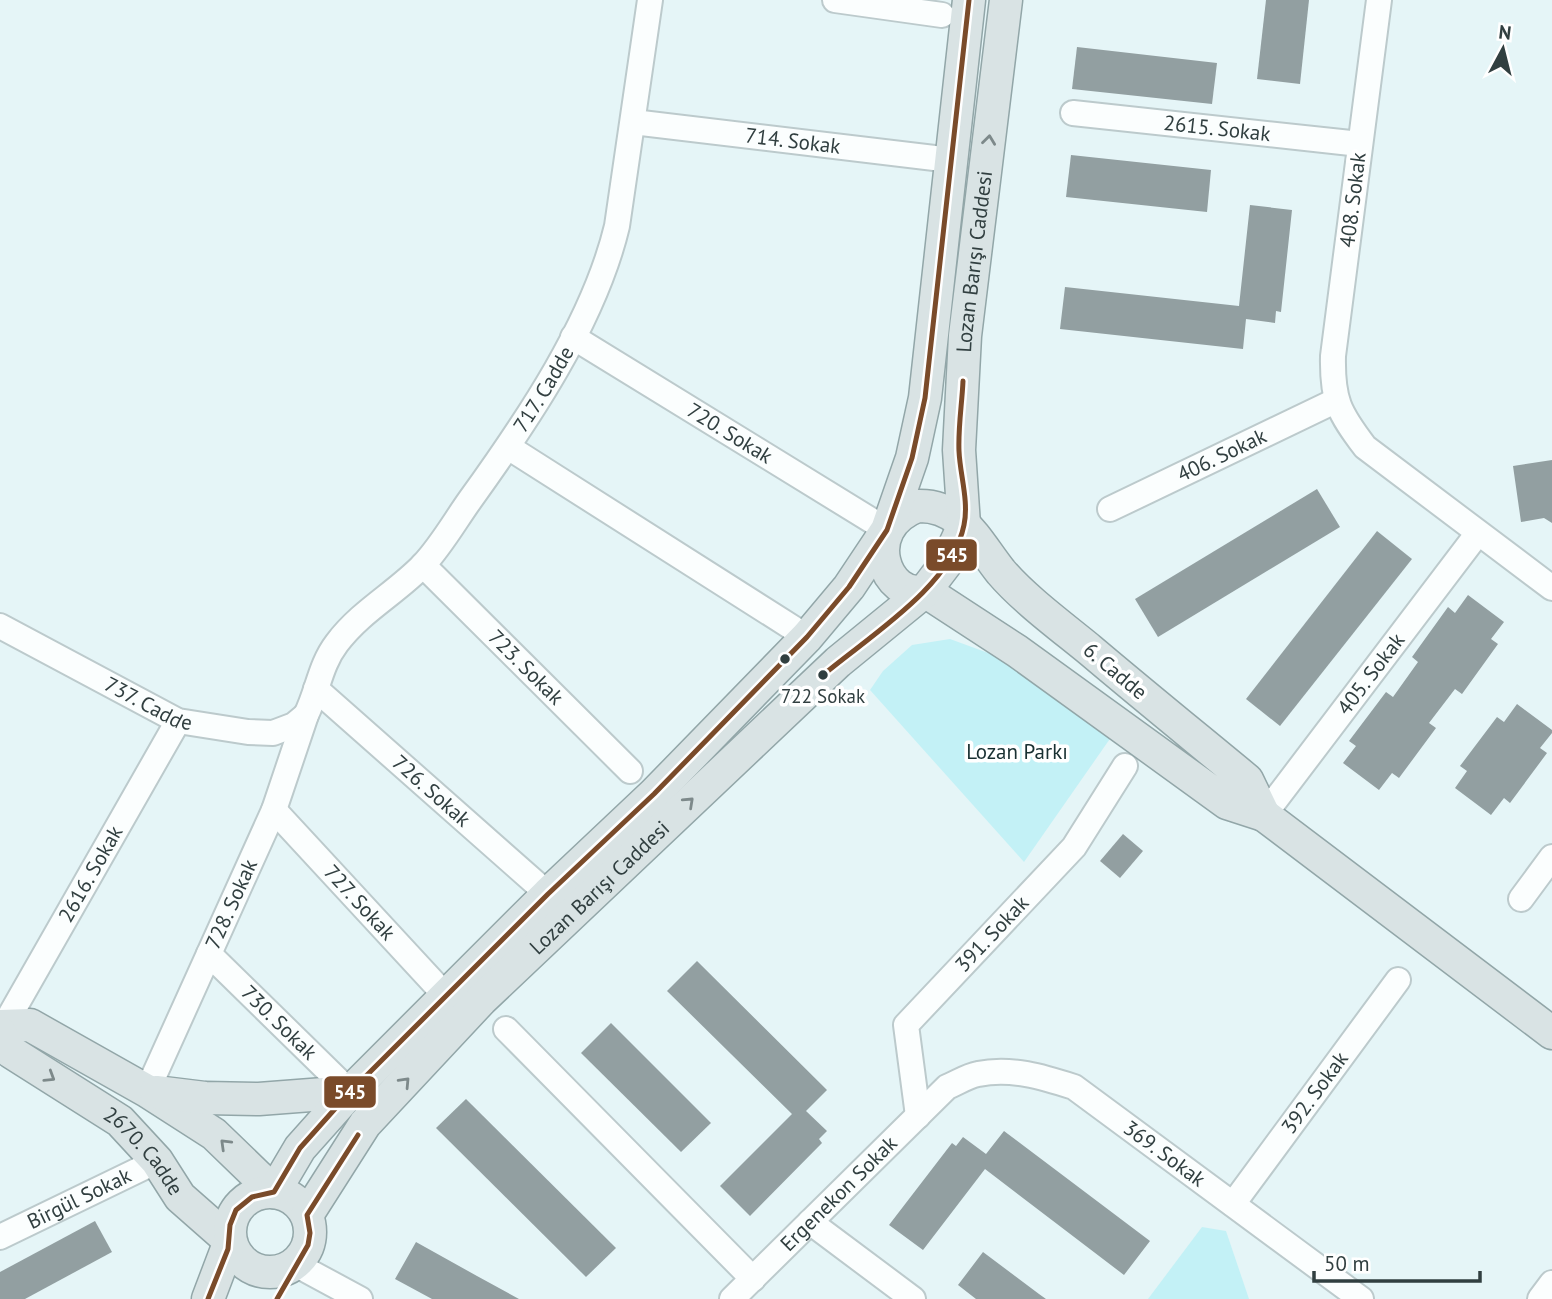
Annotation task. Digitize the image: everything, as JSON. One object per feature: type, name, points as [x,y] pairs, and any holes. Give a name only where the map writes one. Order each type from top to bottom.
[{"type":"main road","name":"Lozan Barışı Caddesi","points":[[307,1215],[365,1124],[481,1000],[838,662],[925,591],[947,562],[964,525],[960,450],[965,336],[1006,0]]},
{"type":"main road","name":"Lozan Barışı Caddesi","points":[[925,591],[918,593],[894,580],[883,556],[883,543],[912,458],[925,398],[951,160],[955,7]]},
{"type":"main road","name":"Lozan Barışı Caddesi","points":[[274,1192],[300,1148],[350,1092],[548,894],[654,794],[807,637],[849,587],[894,519],[918,506],[931,506],[943,509],[964,525]]},
{"type":"main road","name":"6. Cadde","points":[[964,525],[1004,576],[1059,625],[1247,780],[1264,815]]},
{"type":"main road","name":"6. Cadde","points":[[925,591],[1017,651],[1227,803],[1264,815],[1552,1033]]},
{"type":"main road","name":"2670. Cadde","points":[[230,1241],[180,1197],[157,1161],[120,1121],[11,1052],[1,1028],[30,1025],[147,1091],[214,1134],[274,1192]]},
{"type":"main road","points":[[147,1091],[205,1098],[259,1099],[350,1092]]},
{"type":"main road","points":[[277,1299],[295,1264],[307,1249],[310,1226],[307,1215],[299,1204],[288,1196],[274,1192],[261,1192],[239,1205],[229,1228],[230,1241],[243,1263],[254,1270],[267,1273],[280,1272],[295,1264]]},
{"type":"main road","points":[[208,1299],[230,1241]]},
{"type":"street","name":"717. Cadde","points":[[306,715],[325,660],[336,643],[359,618],[423,565],[508,447],[573,337],[597,288],[617,226],[650,0]]},
{"type":"street","points":[[835,0],[955,7]]},
{"type":"street","name":"408. Sokak","points":[[1335,401],[1332,381],[1333,356],[1379,0]]},
{"type":"street","name":"2615. Sokak","points":[[1073,113],[1360,144]]},
{"type":"street","name":"714. Sokak","points":[[633,122],[951,160]]},
{"type":"street","name":"720. Sokak","points":[[573,337],[887,530]]},
{"type":"street","points":[[1335,401],[1347,424],[1365,447],[1552,588]]},
{"type":"street","name":"406. Sokak","points":[[1110,509],[1335,401]]},
{"type":"street","points":[[508,447],[807,637]]},
{"type":"street","name":"405. Sokak","points":[[1264,815],[1478,533]]},
{"type":"street","name":"723. Sokak","points":[[423,565],[630,771]]},
{"type":"street","name":"737. Cadde","points":[[0,626],[178,721],[248,732],[273,733],[294,725],[306,715]]},
{"type":"street","name":"726. Sokak","points":[[316,689],[548,894]]},
{"type":"street","name":"728. Sokak","points":[[147,1091],[274,810],[306,715]]},
{"type":"street","name":"2616. Sokak","points":[[1,1028],[178,721]]},
{"type":"street","name":"391. Sokak","points":[[918,1116],[906,1025],[1074,846],[1125,766]]},
{"type":"street","name":"727. Sokak","points":[[274,810],[446,996]]},
{"type":"street","points":[[1521,899],[1552,857]]},
{"type":"street","name":"730. Sokak","points":[[209,954],[350,1092]]},
{"type":"street","name":"392. Sokak","points":[[1233,1204],[1398,980]]},
{"type":"street","points":[[506,1029],[753,1279]]},
{"type":"street","name":"369. Sokak","points":[[947,1087],[975,1074],[1007,1071],[1042,1077],[1074,1087],[1360,1299]]},
{"type":"street","name":"Ergenekon Sokak","points":[[732,1299],[947,1087]]},
{"type":"street","name":"Birgül Sokak","points":[[0,1237],[157,1161]]},
{"type":"street","points":[[810,1222],[913,1299]]},
{"type":"street","points":[[295,1264],[360,1299]]},
{"type":"street","points":[[1540,1299],[1552,1283]]},
{"type":"green space","name":"Lozan Parkı","points":[[950,639],[991,654],[1114,733],[1024,862],[870,690],[883,671],[912,645]]},
{"type":"green space","points":[[1202,1227],[1226,1231],[1249,1299],[1148,1299]]},
{"type":"building","points":[[1266,0],[1309,0],[1300,84],[1257,79]]},
{"type":"building","points":[[1077,47],[1217,63],[1212,104],[1072,89]]},
{"type":"building","points":[[1071,155],[1211,170],[1207,212],[1066,197]]},
{"type":"building","points":[[1250,205],[1292,210],[1281,312],[1276,311],[1275,323],[1246,319],[1243,349],[1060,329],[1065,287],[1239,306]]},
{"type":"building","points":[[1552,460],[1552,523],[1544,518],[1521,522],[1513,466]]},
{"type":"building","points":[[1317,489],[1340,527],[1158,637],[1135,599]]},
{"type":"building","points":[[1377,531],[1412,559],[1280,726],[1246,699]]},
{"type":"building","points":[[1468,595],[1504,622],[1491,639],[1498,644],[1462,694],[1455,689],[1429,723],[1436,728],[1399,778],[1392,773],[1379,790],[1343,763],[1356,746],[1349,741],[1386,692],[1393,697],[1418,662],[1412,657],[1448,607],[1455,613]]},
{"type":"building","points":[[1517,704],[1552,730],[1552,733],[1540,748],[1547,753],[1510,803],[1504,798],[1491,815],[1455,788],[1467,771],[1460,766],[1497,717],[1504,722]]},
{"type":"building","points":[[1123,834],[1143,851],[1120,878],[1100,861]]},
{"type":"building","points":[[697,961],[827,1090],[806,1111],[827,1131],[819,1139],[822,1143],[750,1216],[720,1186],[792,1114],[667,991]]},
{"type":"building","points":[[611,1023],[711,1123],[681,1152],[581,1053]]},
{"type":"building","points":[[466,1099],[616,1248],[586,1277],[436,1128]]},
{"type":"building","points":[[1004,1131],[1150,1241],[1124,1275],[985,1169],[923,1250],[889,1225],[952,1143],[956,1146],[963,1137],[986,1154]]},
{"type":"building","points":[[95,1221],[112,1252],[25,1299],[0,1299],[0,1272]]},
{"type":"building","points":[[416,1242],[519,1299],[432,1299],[395,1279]]},
{"type":"building","points":[[983,1252],[1046,1299],[976,1299],[958,1285]]},
{"type":"transit line","name":"545","points":[[208,1299],[228,1249],[230,1225],[236,1210],[252,1197],[274,1192],[300,1148],[350,1092],[548,894],[654,794],[807,637],[849,587],[887,530],[912,458],[925,398],[969,0]]},
{"type":"transit line","name":"545","points":[[823,675],[906,609],[943,569],[956,547],[965,516],[959,442],[963,381]]},
{"type":"transit line","name":"545","points":[[277,1299],[308,1245],[310,1233],[307,1215],[358,1135]]},
{"type":"place","name":"722 Sokak","points":[[823,675]]}]
